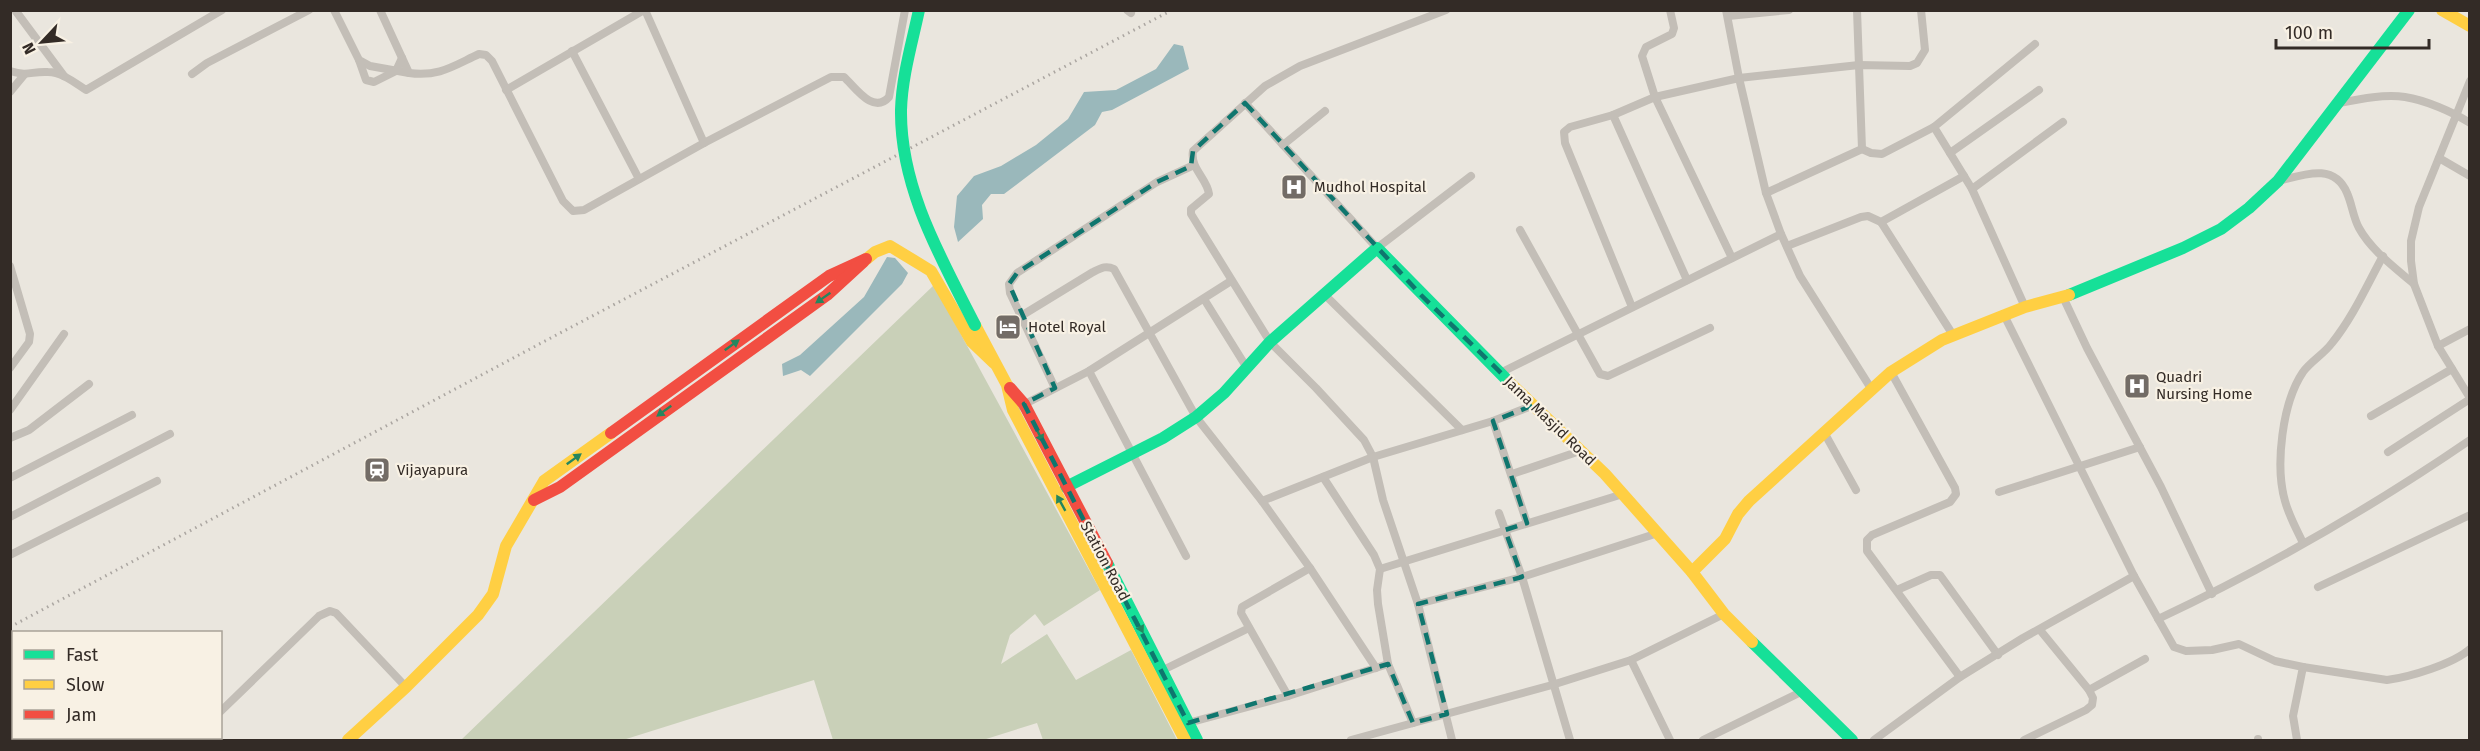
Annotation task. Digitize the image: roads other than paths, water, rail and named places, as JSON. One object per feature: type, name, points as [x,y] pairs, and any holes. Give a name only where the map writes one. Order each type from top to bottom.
[{"type":"street","points":[[15,10],[64,76]]},
{"type":"street","points":[[10,71],[24,75],[48,72],[64,76],[86,90],[222,10]]},
{"type":"street","points":[[192,74],[207,63],[309,10]]},
{"type":"street","points":[[334,10],[359,60],[366,80],[374,82],[396,70],[402,58]]},
{"type":"street","points":[[381,10],[409,73]]},
{"type":"street","points":[[506,90],[644,10],[704,144]]},
{"type":"street","points":[[359,60],[370,66],[427,76],[479,54],[486,55],[492,61],[563,201],[573,211],[584,210],[822,80],[838,75],[844,77],[858,93],[870,101],[885,102],[889,97],[905,10]]},
{"type":"street","name":"Station Road","points":[[919,10],[907,64],[901,110],[903,142],[913,190],[932,239],[1185,741]]},
{"type":"street","points":[[1446,10],[1300,66],[1265,86],[1193,151],[1194,165],[1209,194],[1191,209],[1191,214],[1270,342],[1364,440],[1373,457],[1383,500],[1418,604],[1452,741]]},
{"type":"street","points":[[1670,10],[1674,28],[1672,34],[1646,47],[1642,56],[1655,97],[1732,258]]},
{"type":"street","points":[[1789,10],[1727,14],[1739,78],[1766,192],[1781,234],[1800,276],[1872,390]]},
{"type":"street","points":[[1857,10],[1862,149]]},
{"type":"street","points":[[1632,308],[1564,137],[1564,132],[1570,127],[1613,115],[1655,97],[1739,78],[1859,65],[1910,66],[1917,63],[1924,50],[1921,10]]},
{"type":"street","points":[[1692,572],[1725,539],[1738,514],[1749,501],[1891,372],[1953,334],[2063,297],[2183,248],[2221,229],[2250,208],[2278,182],[2409,10]]},
{"type":"street","points":[[2442,10],[2469,26]]},
{"type":"street","points":[[1766,192],[1862,149],[1882,154],[1934,127],[2035,45]]},
{"type":"street","points":[[572,51],[639,179]]},
{"type":"street","points":[[10,92],[24,75]]},
{"type":"street","points":[[2388,452],[2469,398],[2438,346],[2414,285],[2411,241],[2419,207],[2469,81]]},
{"type":"street","points":[[1950,153],[2039,90]]},
{"type":"street","points":[[2340,103],[2372,98],[2405,97],[2456,114],[2469,123]]},
{"type":"street","name":"Jama Masjid Road","points":[[1245,103],[1421,295],[1623,495],[1692,572],[1724,614],[1852,741]]},
{"type":"street","points":[[1284,145],[1325,111]]},
{"type":"street","points":[[1613,115],[1687,280]]},
{"type":"street","points":[[1971,189],[2063,122]]},
{"type":"street","points":[[1934,127],[1971,189],[2025,308]]},
{"type":"street","points":[[2439,158],[2469,176]]},
{"type":"street","points":[[1055,388],[1010,293],[1009,284],[1017,273],[1157,182],[1194,165]]},
{"type":"street","points":[[2278,182],[2316,172],[2331,175],[2340,182],[2347,193],[2359,227],[2383,256],[2414,285]]},
{"type":"street","points":[[1066,487],[1163,438],[1196,417],[1224,393],[1270,342],[1377,248],[1471,176]]},
{"type":"street","points":[[1881,222],[1964,176]]},
{"type":"street","points":[[1787,246],[1861,217],[1868,216],[1881,222],[1953,334]]},
{"type":"street","points":[[1521,230],[1600,374],[1608,376],[1710,328]]},
{"type":"street","points":[[1500,374],[1781,234]]},
{"type":"street","points":[[348,741],[478,615],[493,594],[506,546],[544,481],[829,276],[866,259],[879,249],[891,246],[931,271],[972,342],[997,366]]},
{"type":"street","points":[[2303,543],[2288,512],[2280,469],[2283,433],[2291,398],[2303,373],[2331,345],[2348,320],[2383,256]]},
{"type":"street","points":[[10,266],[30,334],[29,342],[10,368]]},
{"type":"street","points":[[1021,316],[1093,272],[1109,267],[1114,269],[1196,417],[1262,501],[1310,568],[1376,668]]},
{"type":"street","points":[[1018,407],[1089,371],[1231,281]]},
{"type":"street","points":[[1325,295],[1462,430]]},
{"type":"street","points":[[2063,297],[2212,594]]},
{"type":"street","points":[[1204,299],[1247,368]]},
{"type":"street","points":[[2004,315],[2134,576],[2174,647],[2186,651],[2212,650],[2239,644],[2275,661],[2387,680],[2400,678],[2459,657],[2469,649]]},
{"type":"street","points":[[2438,346],[2469,329]]},
{"type":"street","points":[[10,410],[64,334]]},
{"type":"street","points":[[2371,416],[2452,369]]},
{"type":"street","points":[[1089,371],[1186,556]]},
{"type":"street","points":[[1891,372],[1955,488],[1956,494],[1950,502],[1872,535],[1867,540],[1867,551],[1960,677]]},
{"type":"street","points":[[11,436],[38,423],[89,384]]},
{"type":"street","points":[[1262,501],[1373,457],[1494,421],[1534,405]]},
{"type":"street","name":"Station Road","points":[[1018,407],[1066,487],[1163,670],[1197,741]]},
{"type":"street","points":[[10,478],[132,415]]},
{"type":"street","points":[[1494,421],[1527,524]]},
{"type":"street","points":[[10,517],[170,434]]},
{"type":"street","points":[[1825,434],[1856,490]]},
{"type":"street","points":[[2158,619],[2212,594],[2401,487],[2469,440]]},
{"type":"street","points":[[1999,492],[2140,447]]},
{"type":"street","points":[[1512,474],[1580,451]]},
{"type":"street","points":[[1328,475],[1331,488],[1374,555],[1380,569],[1378,603],[1388,664],[1413,723]]},
{"type":"street","points":[[10,555],[157,481]]},
{"type":"street","points":[[1380,569],[1623,495]]},
{"type":"street","points":[[1499,513],[1522,577],[1570,741]]},
{"type":"street","points":[[2318,587],[2469,515]]},
{"type":"street","points":[[1418,604],[1522,577],[1658,533]]},
{"type":"street","points":[[1288,696],[1243,618],[1242,607],[1310,568]]},
{"type":"street","points":[[1897,590],[1931,575],[1940,575],[1998,655]]},
{"type":"street","points":[[1874,741],[1960,677],[2134,576]]},
{"type":"street","points":[[222,710],[319,616],[330,612],[336,613],[406,687]]},
{"type":"street","points":[[1351,741],[1552,685],[1631,660],[1724,614]]},
{"type":"street","points":[[1163,670],[1249,628]]},
{"type":"street","points":[[2024,741],[2092,705],[2093,698],[2089,690],[2040,630]]},
{"type":"street","points":[[2089,690],[2145,659]]},
{"type":"street","points":[[1631,660],[1670,741]]},
{"type":"street","points":[[1188,723],[1288,696],[1388,664]]},
{"type":"street","points":[[2297,741],[2294,716],[2303,667]]},
{"type":"street","points":[[1703,741],[1803,691]]},
{"type":"water","points":[[1174,44],[1183,46],[1189,69],[1112,110],[1102,112],[1095,125],[1004,194],[991,194],[982,205],[983,219],[958,242],[954,227],[957,196],[974,176],[1001,166],[1036,145],[1068,119],[1084,92],[1116,90],[1156,69]]},
{"type":"water","points":[[887,257],[895,258],[908,273],[902,284],[810,376],[801,370],[783,376],[782,364],[800,355],[864,297]]},
{"type":"railway","points":[[10,627],[1172,10]]},
{"type":"place","name":"Mudhol Hospital","points":[[1294,187]]},
{"type":"place","name":"Hotel Royal","points":[[1008,327]]},
{"type":"place","name":"Quadri Nursing Home","points":[[2137,386]]},
{"type":"place","name":"Vijayapura","points":[[377,470]]}]
